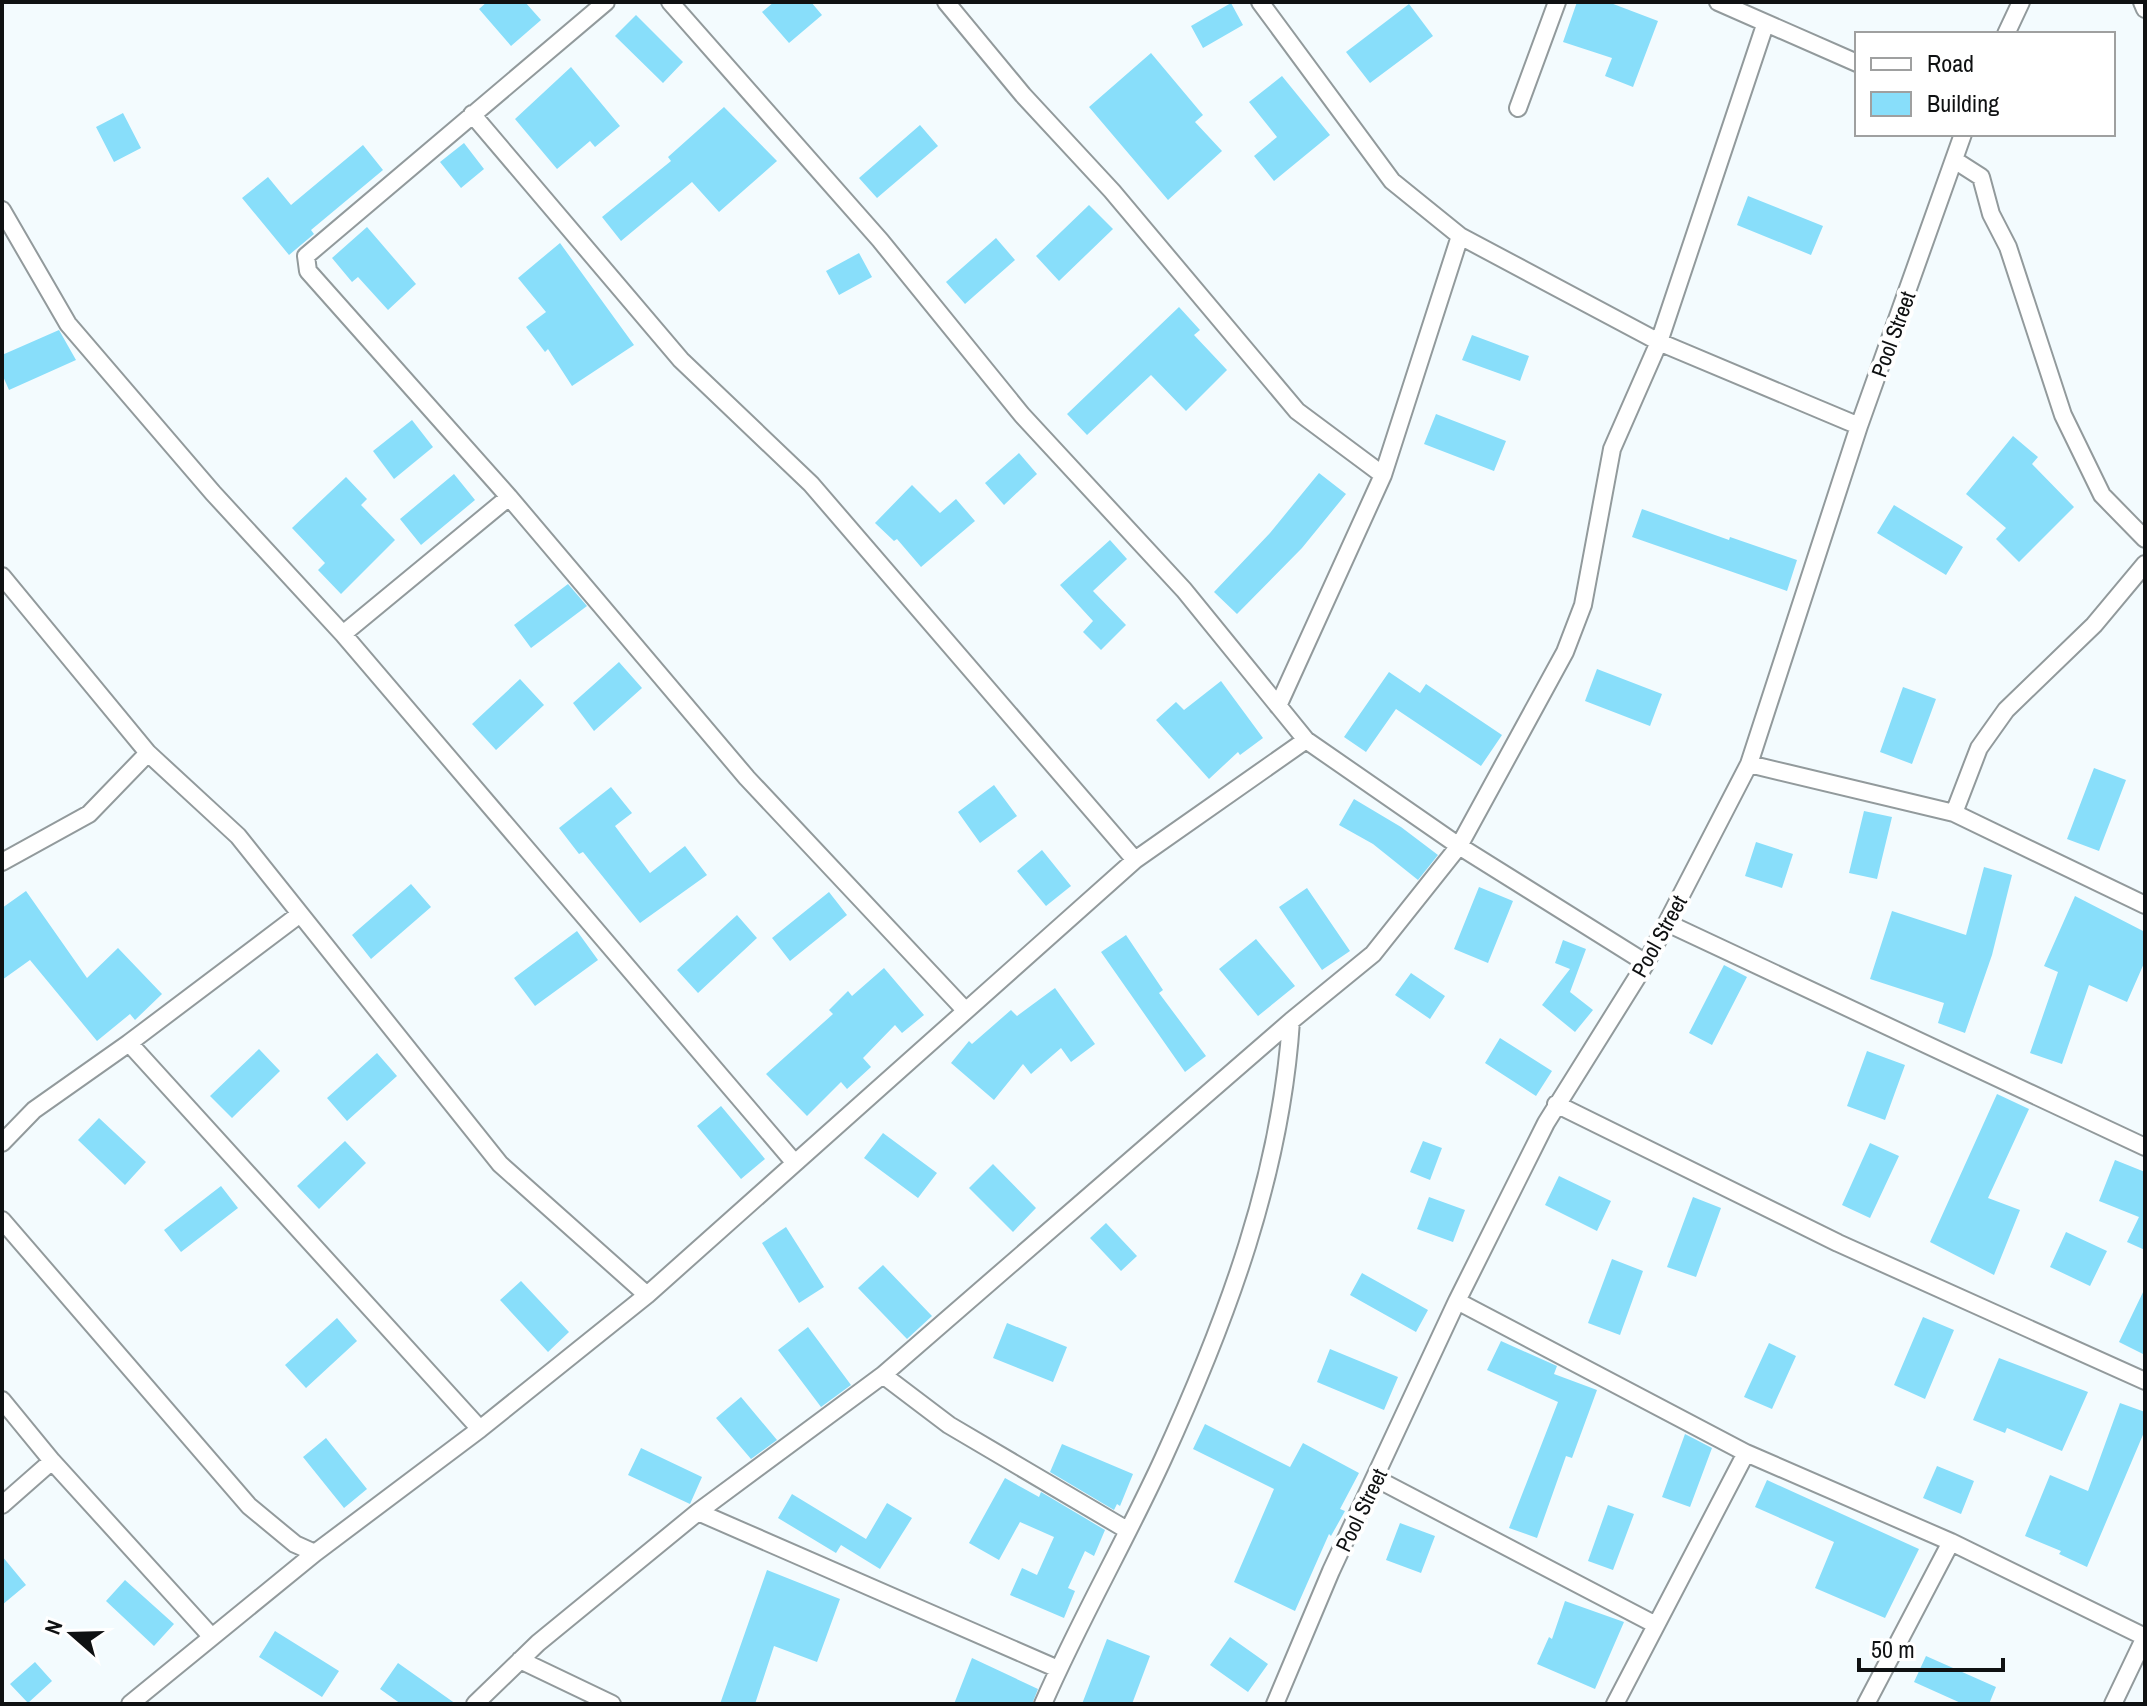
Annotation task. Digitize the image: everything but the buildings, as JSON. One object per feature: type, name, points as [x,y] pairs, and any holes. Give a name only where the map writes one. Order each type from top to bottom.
[{"type":"street","points":[[606,2],[306,256],[305,263],[308,271],[509,497],[747,778],[965,1010]]},
{"type":"street","points":[[670,2],[880,240],[1022,415],[1184,590],[1306,740],[1459,846],[1646,963]]},
{"type":"street","points":[[946,2],[1023,95],[1112,191],[1297,411],[1383,475]]},
{"type":"street","points":[[1260,2],[1392,181],[1460,236],[1659,342],[1859,426]]},
{"type":"street","points":[[1518,108],[1557,2]]},
{"type":"street","points":[[1718,2],[1855,62]]},
{"type":"street","points":[[2007,32],[2021,2]]},
{"type":"street","points":[[2142,2],[2145,9]]},
{"type":"street","points":[[475,1704],[520,1660],[698,1512],[883,1375],[1291,1021],[1373,954],[1459,846],[1565,652],[1583,605],[1612,449],[1659,342],[1765,25]]},
{"type":"street","points":[[472,114],[681,360],[811,484],[1135,860]]},
{"type":"street","name":"Pool Street","points":[[1275,1704],[1331,1571],[1377,1479],[1457,1301],[1556,1104],[1646,963],[1749,764],[1859,426],[1962,136]]},
{"type":"street","points":[[1956,161],[1981,177],[1991,214],[2013,261],[2063,415],[2102,495],[2145,539]]},
{"type":"street","points":[[2,210],[68,324],[213,493],[343,634],[794,1162]]},
{"type":"street","points":[[1278,706],[1383,475],[1460,236]]},
{"type":"street","points":[[343,634],[509,497]]},
{"type":"street","points":[[1954,813],[1979,748],[2006,710],[2094,625],[2145,564]]},
{"type":"street","points":[[2,576],[8,596],[148,753],[238,836],[500,1164],[647,1295]]},
{"type":"street","points":[[130,1704],[315,1553],[480,1429],[647,1295],[1135,860],[1306,740]]},
{"type":"street","points":[[2,862],[89,814],[148,753]]},
{"type":"street","points":[[1749,764],[1954,813],[2145,905]]},
{"type":"street","points":[[2,1143],[34,1110],[129,1043],[300,914]]},
{"type":"street","points":[[1667,923],[2145,1147]]},
{"type":"street","points":[[1043,1704],[1163,1459],[1240,1267],[1259,1210],[1287,1084],[1291,1021]]},
{"type":"street","points":[[129,1043],[480,1429]]},
{"type":"street","points":[[1556,1104],[1838,1243],[2145,1381]]},
{"type":"street","points":[[2,1220],[249,1506],[295,1544],[315,1553]]},
{"type":"street","points":[[1457,1301],[1746,1453],[1951,1542],[2145,1637],[2113,1704]]},
{"type":"street","points":[[883,1375],[949,1425],[1127,1530]]},
{"type":"street","points":[[2,1400],[52,1461],[211,1636]]},
{"type":"street","points":[[1615,1704],[1746,1453]]},
{"type":"street","points":[[2,1505],[52,1461]]},
{"type":"street","points":[[1377,1479],[1656,1625]]},
{"type":"street","points":[[698,1512],[1058,1669]]},
{"type":"street","points":[[1866,1704],[1951,1542]]},
{"type":"street","points":[[520,1660],[612,1704]]}]
